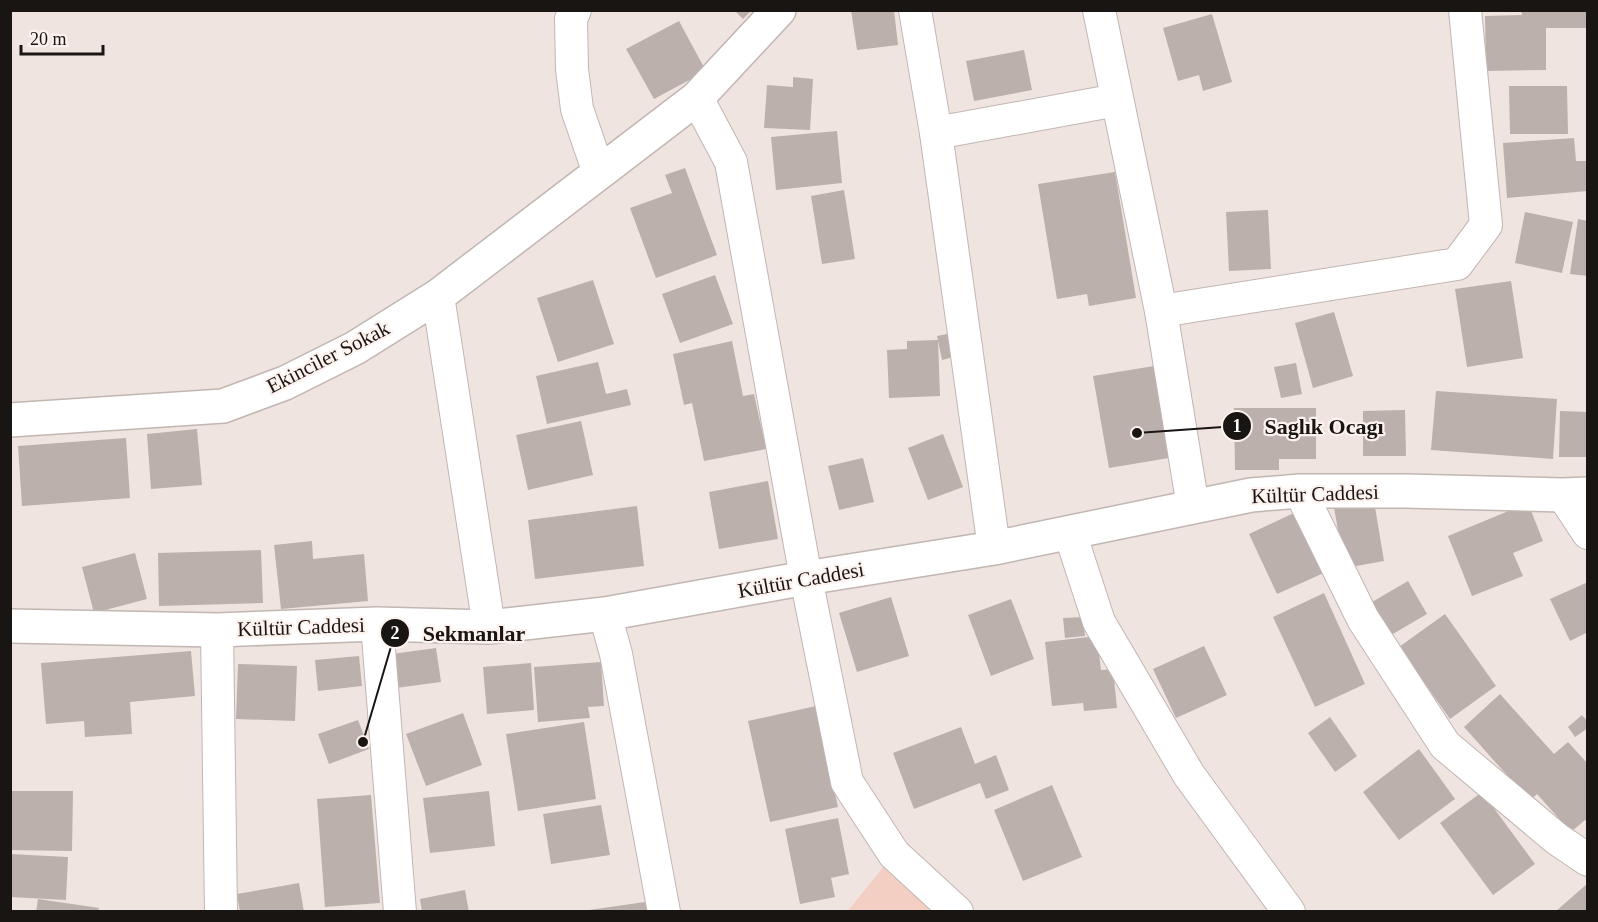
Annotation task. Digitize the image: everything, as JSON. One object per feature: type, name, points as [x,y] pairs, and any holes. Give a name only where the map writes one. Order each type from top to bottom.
[{"type":"street","points":[[575,10],[572,19],[572,69],[577,110],[599,173]]},
{"type":"street","name":"Ekinciler Sokak","points":[[10,420],[223,406],[285,383],[355,348],[438,296],[697,98],[779,10]]},
{"type":"street","points":[[915,10],[936,133],[994,548]]},
{"type":"street","points":[[1099,10],[1161,311],[1193,507]]},
{"type":"street","points":[[1161,311],[1457,264],[1486,225],[1465,10]]},
{"type":"street","points":[[697,98],[731,162],[806,578],[847,782],[894,854],[957,912]]},
{"type":"street","points":[[936,133],[1117,100]]},
{"type":"street","points":[[438,296],[489,627]]},
{"type":"street","points":[[1300,491],[1363,619],[1445,745],[1587,860]]},
{"type":"street","name":"Kültür Caddesi","points":[[10,626],[217,630],[377,624],[489,627],[605,614],[806,578],[994,548],[1251,495],[1300,491],[1406,491],[1575,495]]},
{"type":"street","points":[[1575,495],[1587,533]]},
{"type":"street","points":[[1070,533],[1099,622],[1189,775],[1289,912]]},
{"type":"street","points":[[605,614],[616,654],[664,912]]},
{"type":"street","points":[[377,624],[400,912]]},
{"type":"street","points":[[217,630],[221,912]]},
{"type":"shaded area","points":[[894,854],[957,912],[847,912]]},
{"type":"building","points":[[734,10],[752,10],[743,19]]},
{"type":"building","points":[[851,10],[894,10],[898,45],[857,50]]},
{"type":"building","points":[[1521,10],[1588,10],[1588,28],[1546,28],[1546,70],[1486,71],[1485,16],[1522,15]]},
{"type":"building","points":[[1212,14],[1232,82],[1203,91],[1199,75],[1178,81],[1163,28]]},
{"type":"building","points":[[679,21],[706,71],[654,99],[626,49]]},
{"type":"building","points":[[1024,50],[1032,90],[974,101],[966,61]]},
{"type":"building","points":[[793,77],[813,79],[810,130],[764,128],[767,85],[793,87]]},
{"type":"building","points":[[1509,86],[1567,86],[1568,134],[1510,134]]},
{"type":"building","points":[[837,131],[842,183],[776,190],[771,137]]},
{"type":"building","points":[[1574,138],[1576,161],[1588,161],[1588,191],[1507,198],[1503,143]]},
{"type":"building","points":[[685,168],[717,255],[656,278],[630,208],[672,193],[665,175]]},
{"type":"building","points":[[1115,172],[1136,298],[1089,306],[1087,294],[1057,299],[1038,184]]},
{"type":"building","points":[[844,190],[855,259],[822,264],[811,196]]},
{"type":"building","points":[[1268,210],[1271,269],[1229,271],[1226,212]]},
{"type":"building","points":[[1525,212],[1573,222],[1562,273],[1515,263]]},
{"type":"building","points":[[1578,219],[1588,221],[1588,276],[1570,274]]},
{"type":"building","points":[[715,275],[733,324],[680,343],[662,294]]},
{"type":"building","points":[[593,280],[614,344],[558,362],[537,298]]},
{"type":"building","points":[[1511,281],[1523,358],[1467,367],[1455,289]]},
{"type":"building","points":[[1334,312],[1353,376],[1313,388],[1295,323]]},
{"type":"building","points":[[952,333],[957,356],[942,360],[937,336]]},
{"type":"building","points":[[938,340],[940,396],[889,398],[887,350],[907,349],[907,341]]},
{"type":"building","points":[[732,341],[743,396],[754,394],[766,449],[704,461],[692,403],[684,405],[673,354]]},
{"type":"building","points":[[598,362],[606,394],[627,389],[631,405],[547,424],[536,376]]},
{"type":"building","points":[[1296,363],[1302,394],[1281,398],[1274,367]]},
{"type":"building","points":[[1160,365],[1175,457],[1109,468],[1093,376]]},
{"type":"building","points":[[1436,391],[1557,399],[1553,459],[1431,450]]},
{"type":"building","points":[[1234,408],[1316,408],[1316,459],[1279,459],[1279,470],[1235,470]]},
{"type":"building","points":[[1405,410],[1406,456],[1363,456],[1363,411]]},
{"type":"building","points":[[1560,411],[1588,412],[1588,457],[1559,457]]},
{"type":"building","points":[[581,421],[593,475],[528,490],[516,435]]},
{"type":"building","points":[[197,429],[202,485],[151,489],[147,434]]},
{"type":"building","points":[[943,434],[963,487],[928,500],[908,448]]},
{"type":"building","points":[[126,438],[130,498],[22,506],[18,446]]},
{"type":"building","points":[[863,458],[874,502],[839,510],[828,466]]},
{"type":"building","points":[[768,481],[778,539],[719,549],[709,492]]},
{"type":"building","points":[[1374,501],[1384,561],[1345,568],[1334,508]]},
{"type":"building","points":[[1528,503],[1543,541],[1513,553],[1523,576],[1472,596],[1448,536]]},
{"type":"building","points":[[637,506],[644,566],[535,579],[528,520]]},
{"type":"building","points":[[1298,511],[1326,572],[1277,594],[1249,534]]},
{"type":"building","points":[[312,541],[313,559],[364,554],[368,601],[281,609],[274,545]]},
{"type":"building","points":[[261,550],[263,603],[159,606],[158,553]]},
{"type":"building","points":[[135,553],[147,599],[94,613],[82,567]]},
{"type":"building","points":[[1408,581],[1427,614],[1386,638],[1367,605]]},
{"type":"building","points":[[1588,582],[1588,632],[1570,641],[1550,599]]},
{"type":"building","points":[[1324,593],[1365,684],[1315,707],[1273,617]]},
{"type":"building","points":[[891,597],[909,656],[857,672],[839,613]]},
{"type":"building","points":[[1011,599],[1034,659],[991,676],[968,615]]},
{"type":"building","points":[[1445,614],[1496,686],[1450,719],[1399,647]]},
{"type":"building","points":[[1083,617],[1085,636],[1065,638],[1063,618]]},
{"type":"building","points":[[1097,636],[1101,670],[1113,669],[1117,708],[1084,711],[1083,703],[1052,706],[1045,642]]},
{"type":"building","points":[[1204,646],[1227,695],[1176,718],[1153,669]]},
{"type":"building","points":[[436,648],[441,682],[396,688],[392,654]]},
{"type":"building","points":[[191,651],[195,696],[130,702],[132,734],[85,737],[84,721],[46,724],[41,663]]},
{"type":"building","points":[[359,656],[362,686],[318,691],[315,660]]},
{"type":"building","points":[[601,662],[604,706],[588,707],[590,718],[538,722],[534,667]]},
{"type":"building","points":[[531,663],[534,710],[487,714],[483,667]]},
{"type":"building","points":[[238,664],[297,666],[295,721],[236,719]]},
{"type":"building","points":[[1500,694],[1554,754],[1568,742],[1588,764],[1588,823],[1585,820],[1571,832],[1537,794],[1530,801],[1464,727]]},
{"type":"building","points":[[816,706],[838,807],[770,822],[748,721]]},
{"type":"building","points":[[463,713],[482,765],[426,786],[406,734]]},
{"type":"building","points":[[1582,715],[1588,722],[1588,728],[1575,737],[1568,727]]},
{"type":"building","points":[[1330,717],[1357,756],[1335,772],[1308,733]]},
{"type":"building","points":[[358,720],[369,749],[329,764],[318,734]]},
{"type":"building","points":[[584,722],[596,799],[518,811],[506,734]]},
{"type":"building","points":[[961,727],[975,764],[996,755],[1009,790],[986,799],[980,783],[914,809],[893,753]]},
{"type":"building","points":[[1419,749],[1455,799],[1399,840],[1363,792]]},
{"type":"building","points":[[1052,785],[1082,857],[1023,881],[994,810]]},
{"type":"building","points":[[10,791],[73,791],[72,851],[10,850]]},
{"type":"building","points":[[489,791],[495,846],[430,853],[423,798]]},
{"type":"building","points":[[1482,792],[1535,864],[1493,895],[1440,823]]},
{"type":"building","points":[[371,795],[380,903],[325,907],[317,799]]},
{"type":"building","points":[[601,805],[610,855],[551,864],[543,814]]},
{"type":"building","points":[[838,818],[849,874],[831,878],[835,897],[800,904],[785,829]]},
{"type":"building","points":[[10,854],[68,857],[66,900],[10,897]]},
{"type":"building","points":[[299,883],[304,912],[240,912],[237,894]]},
{"type":"building","points":[[1588,883],[1588,912],[1555,912]]},
{"type":"building","points":[[465,890],[469,912],[422,912],[420,899]]},
{"type":"building","points":[[38,899],[99,908],[98,912],[36,912]]},
{"type":"building","points":[[659,900],[661,912],[589,912],[589,910]]},
{"type":"place","name":"Saglık Ocagı","points":[[1137,433]]},
{"type":"place","name":"Sekmanlar","points":[[363,742]]}]
